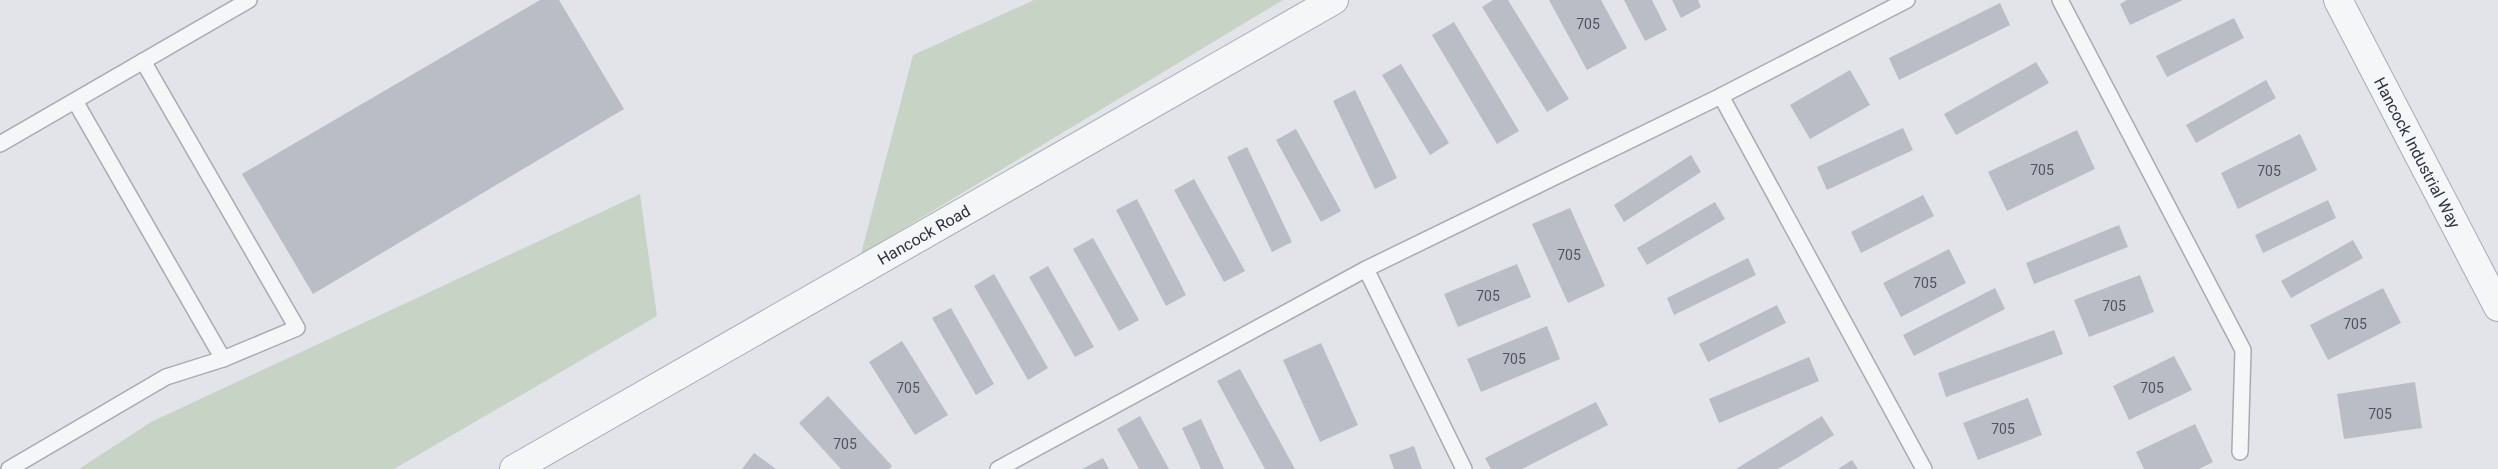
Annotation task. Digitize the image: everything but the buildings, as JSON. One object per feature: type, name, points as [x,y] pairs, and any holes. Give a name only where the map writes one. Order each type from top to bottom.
[{"type":"street","name":"Hancock Road","points":[[514,469],[1334,0]]},
{"type":"street","name":"Hancock Industrial Way","points":[[2338,0],[2498,307]]},
{"type":"lane","points":[[1,143],[249,0]]},
{"type":"lane","points":[[998,469],[1366,269],[1721,96],[1907,0]]},
{"type":"lane","points":[[2060,0],[2243,350],[2240,452]]},
{"type":"lane","points":[[9,469],[166,377],[223,359],[298,328],[143,61]]},
{"type":"lane","points":[[1721,96],[1924,469]]},
{"type":"lane","points":[[74,101],[223,359]]},
{"type":"lane","points":[[1366,269],[1464,469]]},
{"type":"green space","points":[[1034,0],[1283,0],[861,254],[913,55]]},
{"type":"green space","points":[[640,194],[657,316],[394,469],[79,469],[151,422]]}]
